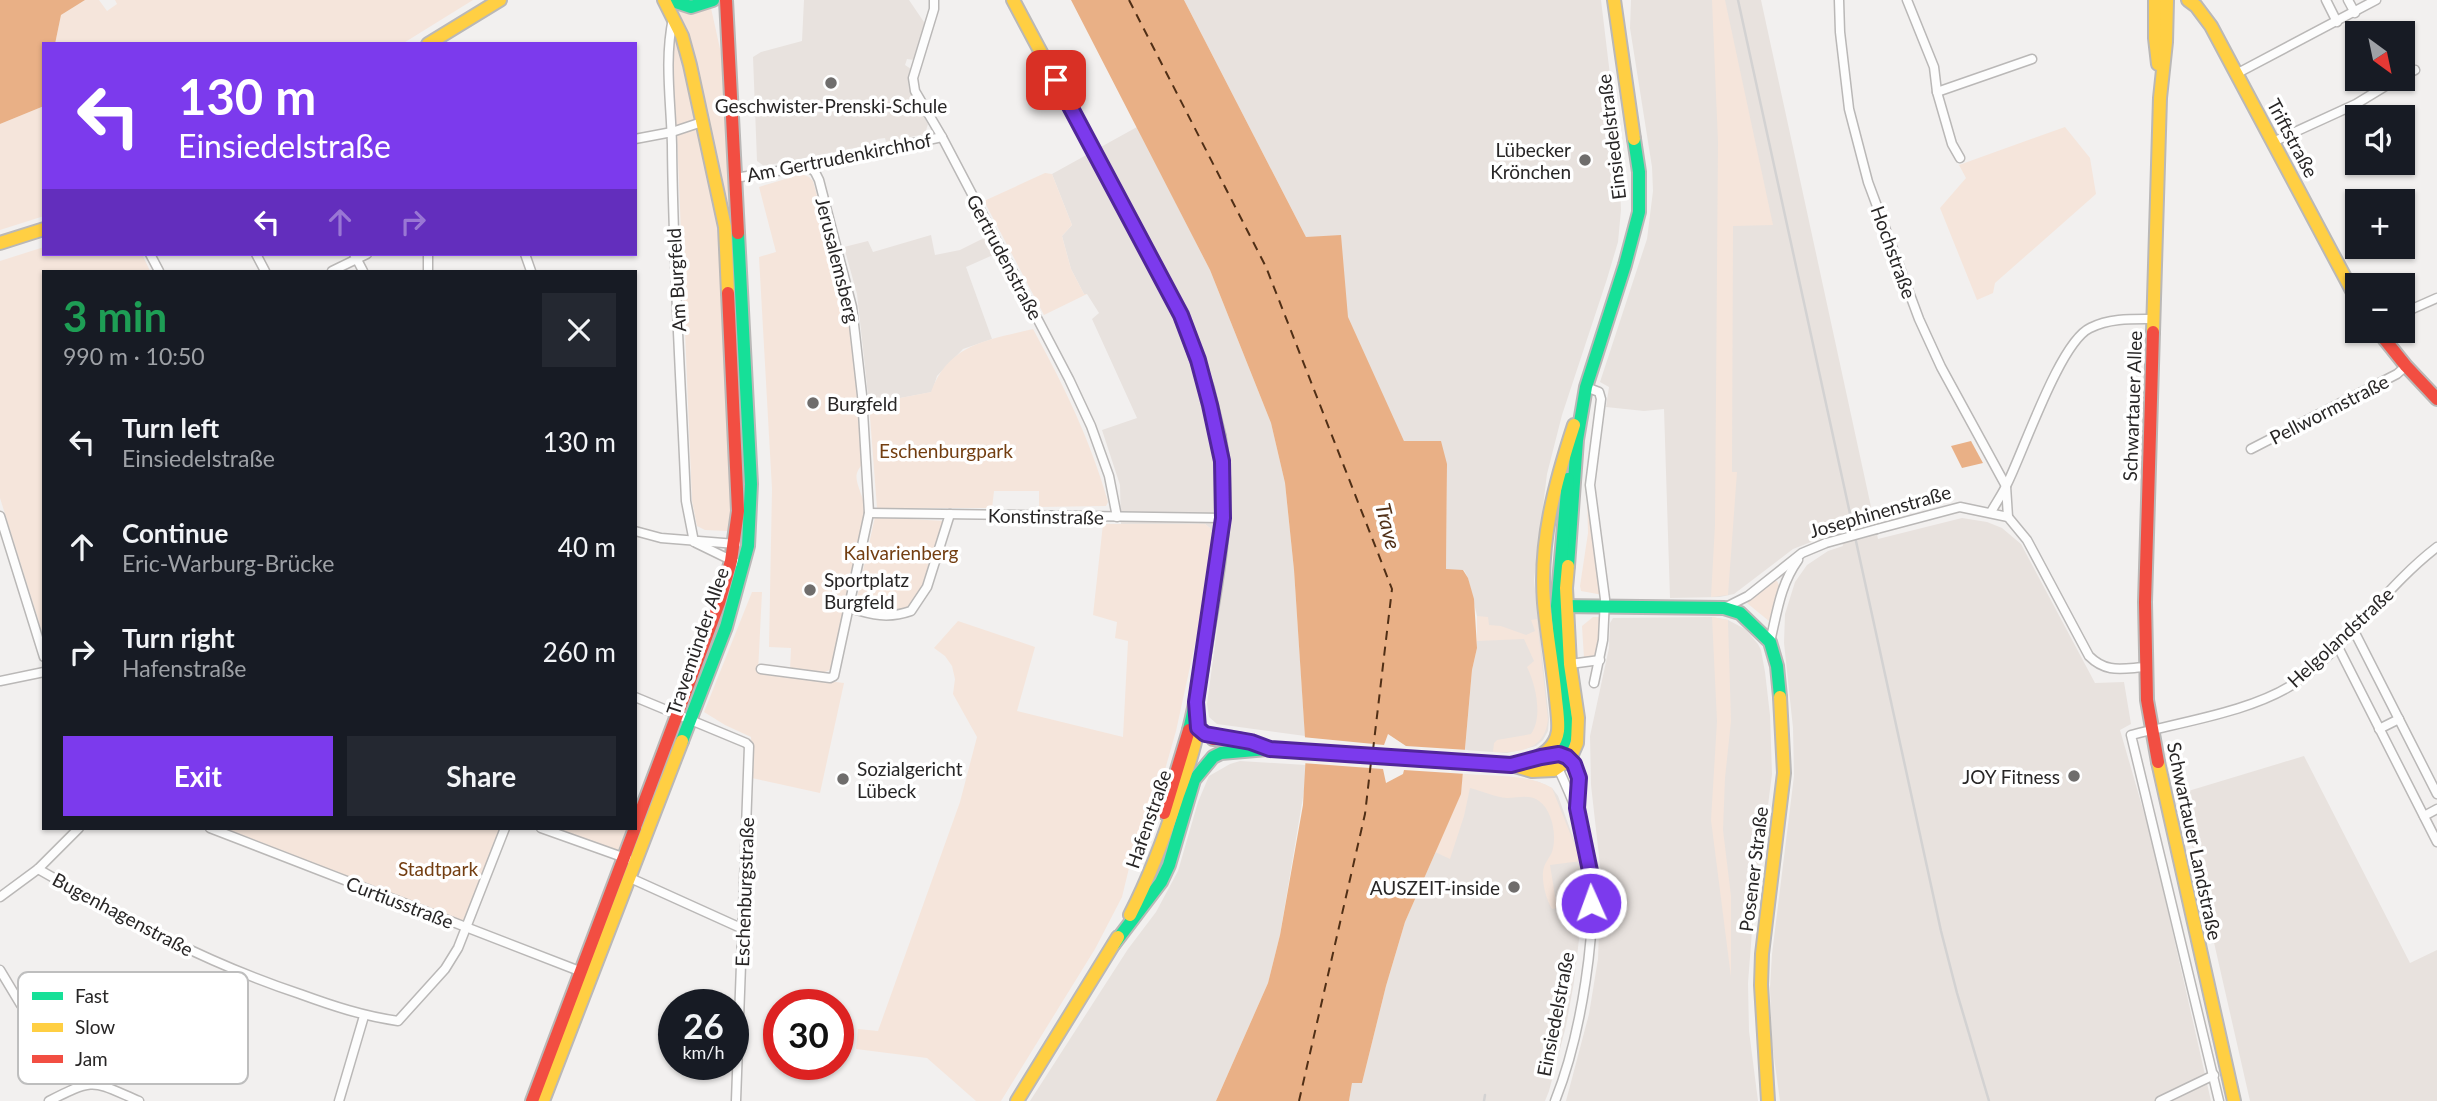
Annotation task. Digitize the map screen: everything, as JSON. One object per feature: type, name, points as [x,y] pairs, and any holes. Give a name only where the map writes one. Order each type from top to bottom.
[{"type":"main road","points":[[431,42],[499,0]]},
{"type":"main road","name":"Travemünder Allee","points":[[638,824],[714,619],[734,544],[738,511],[726,243],[722,214],[682,36],[664,0]]},
{"type":"main road","points":[[670,0],[691,7],[713,0]]},
{"type":"main road","name":"Travemünder Allee","points":[[638,824],[691,720],[726,627],[748,546],[751,484],[726,0]]},
{"type":"main road","name":"Hafenstraße","points":[[1013,0],[1181,315],[1198,360],[1222,461],[1223,518],[1196,702],[1193,729],[1195,745],[1149,878],[1111,949]]},
{"type":"main road","name":"Einsiedelstraße","points":[[1541,757],[1553,745],[1558,731],[1556,606],[1573,426],[1625,265],[1639,212],[1639,172],[1614,0]]},
{"type":"main road","name":"Schwartauer Allee","points":[[2155,0],[2155,38],[2161,81]]},
{"type":"main road","name":"Schwartauer Allee","points":[[2151,731],[2147,700],[2145,603],[2161,81],[2166,42],[2167,0]]},
{"type":"main road","name":"Triftstraße","points":[[2188,0],[2204,15],[2345,277]]},
{"type":"main road","points":[[0,243],[42,230]]},
{"type":"main road","points":[[2388,343],[2437,399]]},
{"type":"main road","name":"Einsiedelstraße","points":[[1567,757],[1568,712],[1556,606],[1568,554],[1584,393]]},
{"type":"main road","name":"Einsiedelstraße","points":[[1556,606],[1570,664],[1579,730],[1577,743],[1567,757]]},
{"type":"main road","name":"Josephinenstraße","points":[[1556,606],[1718,607]]},
{"type":"main road","points":[[1718,607],[1740,613],[1770,642]]},
{"type":"main road","name":"Posener Straße","points":[[1768,1101],[1763,1043],[1762,954],[1784,773],[1777,666],[1770,642]]},
{"type":"main road","points":[[1193,729],[1221,738],[1251,742],[1267,749]]},
{"type":"main road","name":"Hafenstraße","points":[[1111,949],[1149,857],[1179,760],[1193,729]]},
{"type":"main road","name":"Schwartauer Landstraße","points":[[2151,731],[2234,1101]]},
{"type":"main road","points":[[1179,760],[1195,745],[1205,740],[1221,738]]},
{"type":"main road","points":[[1195,745],[1203,755],[1213,757],[1230,751],[1267,749],[1511,765],[1541,757]]},
{"type":"main road","points":[[1017,1101],[1111,949],[1161,882],[1194,780],[1213,757]]},
{"type":"main road","points":[[1511,765],[1532,771],[1548,771],[1558,768],[1567,757]]},
{"type":"main road","name":"Travemünder Allee","points":[[543,1101],[586,973],[629,860],[636,830]]},
{"type":"main road","name":"Travemünder Allee","points":[[532,1101],[586,973]]},
{"type":"street","name":"Gertrudenstraße","points":[[934,0],[934,9],[913,85],[1069,379],[1091,426],[1109,476],[1117,517]]},
{"type":"street","name":"Hochstraße","points":[[1839,0],[1849,108],[1868,182],[1924,331],[2006,486],[2008,517]]},
{"type":"street","points":[[1907,0],[1934,67],[1937,92],[1952,144],[1960,158]]},
{"type":"street","points":[[2326,0],[2337,22]]},
{"type":"street","points":[[2348,0],[2355,13]]},
{"type":"street","points":[[2236,74],[2376,0]]},
{"type":"street","name":"Am Burgfeld","points":[[673,18],[668,40],[672,190],[686,501],[694,542]]},
{"type":"street","points":[[1937,92],[2032,59]]},
{"type":"street","points":[[2273,142],[2357,104],[2378,91]]},
{"type":"street","points":[[637,138],[672,132],[702,122]]},
{"type":"street","name":"Am Gertrudenkirchhof","points":[[735,178],[808,166],[942,137]]},
{"type":"street","name":"Jerusalemsberg","points":[[761,669],[831,678],[834,676],[869,513],[861,384],[852,307],[818,180],[815,172],[808,166]]},
{"type":"street","points":[[334,270],[355,256]]},
{"type":"street","points":[[2415,308],[2437,298]]},
{"type":"street","points":[[2147,667],[2107,669],[2099,666],[2089,656],[2028,540],[2008,517],[1991,512],[2006,486],[2063,359],[2076,338],[2089,328],[2106,322],[2154,320]]},
{"type":"street","name":"Pellwormstraße","points":[[2251,449],[2397,374],[2406,366]]},
{"type":"street","points":[[1584,393],[1599,392],[1601,399],[1590,485],[1605,607],[1600,660],[1594,683]]},
{"type":"street","name":"Josephinenstraße","points":[[1718,607],[1748,596],[1802,553],[1826,543],[1960,507],[1991,512]]},
{"type":"street","name":"Konstinstraße","points":[[869,513],[1223,518]]},
{"type":"street","points":[[850,608],[876,616],[891,616],[911,611],[928,587],[950,514]]},
{"type":"street","points":[[0,516],[42,651]]},
{"type":"street","points":[[637,532],[661,538],[748,546]]},
{"type":"street","points":[[694,542],[730,561],[744,565]]},
{"type":"street","name":"Helgolandstraße","points":[[2151,731],[2242,706],[2281,692],[2299,680],[2337,646],[2437,547]]},
{"type":"street","name":"Posener Straße","points":[[1770,642],[1788,573],[1802,553]]},
{"type":"street","points":[[2353,629],[2437,794]]},
{"type":"street","points":[[2337,646],[2437,842]]},
{"type":"street","points":[[1570,664],[1600,660]]},
{"type":"street","points":[[0,681],[42,672]]},
{"type":"street","points":[[637,698],[691,720]]},
{"type":"street","points":[[2379,729],[2399,719]]},
{"type":"street","name":"Eschenburgstraße","points":[[691,720],[749,746],[736,1101]]},
{"type":"street","name":"Schwartauer Landstraße","points":[[2151,731],[2130,735],[2219,1101]]},
{"type":"street","points":[[1541,757],[1567,757]]},
{"type":"street","name":"Einsiedelstraße","points":[[1555,1101],[1563,1081],[1579,1017],[1589,946],[1591,876],[1577,808],[1578,772],[1567,757]]},
{"type":"street","name":"Einsiedelstraße","points":[[1558,768],[1577,808]]},
{"type":"street","points":[[2424,816],[2437,809]]},
{"type":"street","points":[[0,897],[38,869],[77,830]]},
{"type":"street","name":"Curtiusstraße","points":[[215,830],[586,973]]},
{"type":"street","points":[[466,927],[504,830]]},
{"type":"street","points":[[546,830],[629,860]]},
{"type":"street","name":"Bugenhagenstraße","points":[[38,869],[139,927],[240,972]]},
{"type":"street","points":[[623,875],[743,929]]},
{"type":"street","name":"Bugenhagenstraße","points":[[248,976],[364,1016],[398,1021],[444,969],[458,948],[466,927]]},
{"type":"street","points":[[0,970],[18,1000]]},
{"type":"street","points":[[339,1101],[364,1016]]},
{"type":"street","points":[[2160,1101],[2214,1075]]},
{"type":"street","points":[[49,1101],[88,1084]]},
{"type":"street","points":[[97,1084],[139,1101]]},
{"type":"shaded area","name":"Geschwister-Prenski-Schule","points":[[804,0],[909,0],[926,25],[914,60],[907,59],[905,65],[911,69],[909,89],[928,124],[925,134],[886,142],[885,138],[877,139],[874,144],[764,166],[757,161],[753,57],[761,52],[802,41]]},
{"type":"shaded area","points":[[1184,0],[1601,0],[1619,150],[1621,210],[1618,242],[1562,415],[1547,474],[1534,580],[1549,719],[1548,731],[1536,746],[1507,753],[1465,750],[1472,670],[1477,648],[1477,616],[1464,570],[1446,570],[1447,464],[1404,441],[1306,237]]},
{"type":"shaded area","points":[[1631,0],[1761,0],[1878,539],[1962,518],[1987,522],[2002,528],[2021,544],[2095,683],[2124,682],[2131,724],[2120,730],[2151,837],[2211,1101],[1780,1101],[1772,1043],[1770,988],[1794,776],[1793,728],[1784,643],[1785,614],[1795,582],[1807,565],[1828,551],[1843,546],[1839,533],[1793,549],[1734,594],[1720,597],[1670,598],[1664,409],[1644,411],[1606,407],[1609,387],[1600,382],[1647,239],[1653,191],[1652,167],[1630,28]]},
{"type":"shaded area","points":[[1137,127],[1210,270],[1271,423],[1285,483],[1294,570],[1305,736],[1217,724],[1209,717],[1207,704],[1229,540],[1214,538],[1205,524],[1121,524],[1120,485],[1102,430],[1137,418],[1092,319],[1099,313],[1087,294],[1084,294],[1071,269],[1062,236],[1072,225],[1052,174]]},
{"type":"shaded area","points":[[931,235],[935,255],[960,250],[986,237],[993,255],[966,267],[992,339],[963,349],[937,376],[932,392],[869,404],[857,294],[844,247],[868,241],[873,252]]},
{"type":"shaded area","points":[[1712,617],[1728,620],[1745,629],[1758,644],[1765,672],[1770,715],[1772,774],[1748,983],[1749,1031],[1758,1101],[1566,1101],[1589,1014],[1598,959],[1601,874],[1591,785],[1590,736],[1609,648],[1610,623],[1613,618]]},
{"type":"shaded area","points":[[2304,756],[2410,963],[2437,950],[2437,1101],[2250,1101],[2183,806],[2185,792]]},
{"type":"shaded area","points":[[1240,761],[1306,765],[1306,779],[1280,935],[1268,983],[1216,1101],[1030,1101],[1128,949],[1156,912],[1178,871],[1198,802],[1209,776]]},
{"type":"shaded area","points":[[1463,774],[1526,779],[1552,788],[1558,796],[1581,859],[1583,905],[1574,982],[1549,1091],[1545,1101],[1349,1101],[1352,1082],[1362,1083],[1405,922],[1461,794]]},
{"type":"green space","points":[[85,0],[99,0],[107,11],[117,4],[115,0],[473,0],[405,42],[55,42],[61,15]]},
{"type":"green space","points":[[1712,0],[1725,0],[1773,225],[1733,226],[1732,472],[1737,472],[1728,595],[1711,597],[1715,525],[1718,142]]},
{"type":"green space","points":[[711,8],[726,76],[730,213],[686,35],[674,9],[692,12]]},
{"type":"green space","points":[[674,36],[686,73],[721,215],[732,519],[728,531],[705,530],[697,526],[692,501],[677,135],[671,68]]},
{"type":"green space","points":[[42,107],[42,217],[0,230],[0,124]]},
{"type":"green space","points":[[2065,127],[2090,158],[2096,194],[1995,283],[1993,293],[1977,300],[1940,208],[1966,178],[1959,165]]},
{"type":"green space","points":[[1045,173],[1052,174],[1072,225],[1062,236],[1071,269],[1084,294],[1087,294],[1044,315],[984,201]]},
{"type":"green space","name":"Burgfeld","points":[[802,174],[813,181],[848,308],[862,463],[856,476],[865,508],[835,666],[819,673],[790,670],[791,648],[769,647],[772,489],[759,257],[776,252],[759,187]]},
{"type":"green space","points":[[42,248],[42,256],[143,256],[150,270],[42,270],[42,632],[0,498],[0,261]]},
{"type":"green space","name":"Eschenburgpark","points":[[1033,329],[1085,435],[1108,502],[1106,506],[1039,507],[1039,491],[994,491],[992,508],[877,508],[869,404],[931,392],[948,363],[960,353],[986,341]]},
{"type":"green space","points":[[1587,494],[1603,595],[1581,591],[1580,586],[1588,533]]},
{"type":"green space","name":"Kalvarienberg","points":[[875,517],[945,521],[935,560],[922,594],[911,606],[897,612],[879,611],[856,602]]},
{"type":"green space","points":[[1103,524],[1205,524],[1214,538],[1200,621],[1176,731],[1149,826],[1129,868],[1122,897],[1095,949],[1001,1101],[976,1101],[927,1058],[856,1049],[858,1029],[878,1031],[960,802],[977,737],[953,694],[955,679],[952,666],[945,656],[934,648],[958,621],[1035,647],[1017,711],[1123,737],[1128,641],[1115,638],[1117,622],[1093,615]]},
{"type":"green space","points":[[1772,581],[1777,581],[1779,585],[1769,621],[1747,603]]},
{"type":"green space","points":[[752,592],[762,592],[758,672],[844,683],[820,793],[752,778],[751,737],[704,712]]},
{"type":"green space","points":[[1477,616],[1488,617],[1489,625],[1501,626],[1526,635],[1535,631],[1531,620],[1537,619],[1548,719],[1542,737],[1530,748],[1513,752],[1493,752],[1497,740],[1531,734],[1535,727],[1537,701],[1527,667],[1534,661],[1524,639],[1477,641]]},
{"type":"green space","points":[[1593,617],[1602,617],[1599,623],[1598,652],[1591,658],[1584,658],[1582,626]]},
{"type":"green space","points":[[1712,617],[1728,620],[1731,721],[1723,830],[1731,896],[1731,977],[1711,820],[1717,721]]},
{"type":"green space","points":[[1463,774],[1521,778],[1552,788],[1581,861],[1550,865],[1557,908],[1552,909],[1550,905],[1543,876],[1544,866],[1552,852],[1553,825],[1544,805],[1535,799],[1507,798],[1470,788],[1450,859],[1435,852],[1461,794]]},
{"type":"green space","name":"Stadtpark","points":[[229,830],[500,830],[463,921]]},
{"type":"green space","points":[[554,830],[626,830],[617,853]]},
{"type":"water","points":[[0,0],[85,0],[61,15],[55,42],[42,42],[42,107],[0,124]]},
{"type":"water","name":"Trave","points":[[1071,0],[1184,0],[1306,237],[1341,235],[1348,317],[1404,441],[1441,441],[1447,464],[1446,569],[1463,570],[1468,578],[1474,599],[1477,648],[1472,670],[1461,794],[1405,922],[1362,1083],[1352,1083],[1349,1101],[1216,1101],[1268,983],[1280,935],[1303,805],[1306,753],[1294,570],[1285,483],[1271,423],[1210,270]]},
{"type":"water","points":[[1971,441],[1983,463],[1962,468],[1951,446]]},
{"type":"pier","points":[[1388,734],[1406,746],[1468,750],[1466,774],[1404,770],[1403,774],[1386,783],[1383,769],[1302,763],[1302,737],[1384,745]]},
{"type":"ferry route","points":[[1129,0],[1266,267],[1392,589],[1373,750]]},
{"type":"ferry route","points":[[1299,1101],[1365,814],[1371,762]]},
{"type":"railway","points":[[1738,0],[1941,931],[1989,1101]]},
{"type":"railway","points":[[1484,1101],[1485,1095]]},
{"type":"traffic: fast","points":[[670,0],[691,7],[713,0]]},
{"type":"traffic: fast","points":[[1568,566],[1577,440],[1586,387],[1639,212],[1639,172],[1634,139]]},
{"type":"traffic: fast","points":[[682,741],[726,627],[748,546],[751,484],[738,233]]},
{"type":"traffic: fast","points":[[1189,730],[1204,655],[1222,534],[1223,485],[1219,437]]},
{"type":"traffic: fast","points":[[1559,766],[1567,730],[1557,606],[1568,479]]},
{"type":"traffic: fast","points":[[1559,606],[1724,608],[1740,613],[1770,642],[1777,666],[1780,697]]},
{"type":"traffic: fast","points":[[1114,944],[1161,882],[1169,865],[1194,780],[1213,757],[1221,753],[1267,749],[1474,763]]},
{"type":"traffic: slow","points":[[431,42],[500,0]]},
{"type":"traffic: slow","points":[[664,0],[682,36],[690,65],[725,227],[728,293]]},
{"type":"traffic: slow","points":[[1013,0],[1181,315],[1207,388],[1219,437]]},
{"type":"traffic: slow","points":[[1614,0],[1634,139]]},
{"type":"traffic: slow","points":[[2155,0],[2158,64]]},
{"type":"traffic: slow","points":[[2153,332],[2160,98],[2167,0]]},
{"type":"traffic: slow","points":[[2188,0],[2211,26],[2345,277]]},
{"type":"traffic: slow","points":[[0,243],[42,230]]},
{"type":"traffic: slow","points":[[1515,765],[1536,758],[1548,750],[1558,731],[1544,603],[1544,558],[1550,513],[1574,425]]},
{"type":"traffic: slow","points":[[1474,763],[1511,765],[1532,771],[1554,770],[1570,759],[1577,743],[1578,718],[1570,664],[1566,588],[1568,566]]},
{"type":"traffic: slow","points":[[1768,1101],[1761,985],[1762,954],[1784,773],[1780,697]]},
{"type":"traffic: slow","points":[[1130,915],[1162,841],[1190,762],[1198,728],[1205,734],[1221,738]]},
{"type":"traffic: slow","points":[[543,1101],[682,741]]},
{"type":"traffic: slow","points":[[2158,762],[2234,1101]]},
{"type":"traffic: slow","points":[[1017,1101],[1118,937]]},
{"type":"traffic: jam","points":[[726,0],[738,233]]},
{"type":"traffic: jam","points":[[637,822],[719,603],[731,561],[738,511],[728,293]]},
{"type":"traffic: jam","points":[[2153,332],[2145,602],[2147,700],[2158,762]]},
{"type":"traffic: jam","points":[[2388,343],[2437,399]]},
{"type":"traffic: jam","points":[[1164,813],[1189,730]]},
{"type":"traffic: jam","points":[[1213,739],[1239,739],[1263,747]]},
{"type":"traffic: jam","points":[[532,1101],[634,830]]},
{"type":"place","name":"Geschwister-Prenski-Schule","points":[[831,83]]},
{"type":"place","name":"Lübecker Krönchen","points":[[1585,160]]},
{"type":"place","name":"Burgfeld","points":[[813,403]]},
{"type":"place","name":"Sportplatz Burgfeld","points":[[810,590]]},
{"type":"place","name":"JOY Fitness","points":[[2074,776]]},
{"type":"place","name":"Sozialgericht Lübeck","points":[[843,779]]},
{"type":"place","name":"AUSZEIT-inside","points":[[1514,887]]},
{"type":"route","points":[[1056,80],[1181,315],[1198,360],[1210,405],[1222,461],[1223,518],[1196,702],[1198,728],[1205,734],[1239,739],[1267,749],[1511,765],[1541,757],[1563,755],[1570,759],[1578,772],[1577,808],[1589,857],[1591,903]]}]
